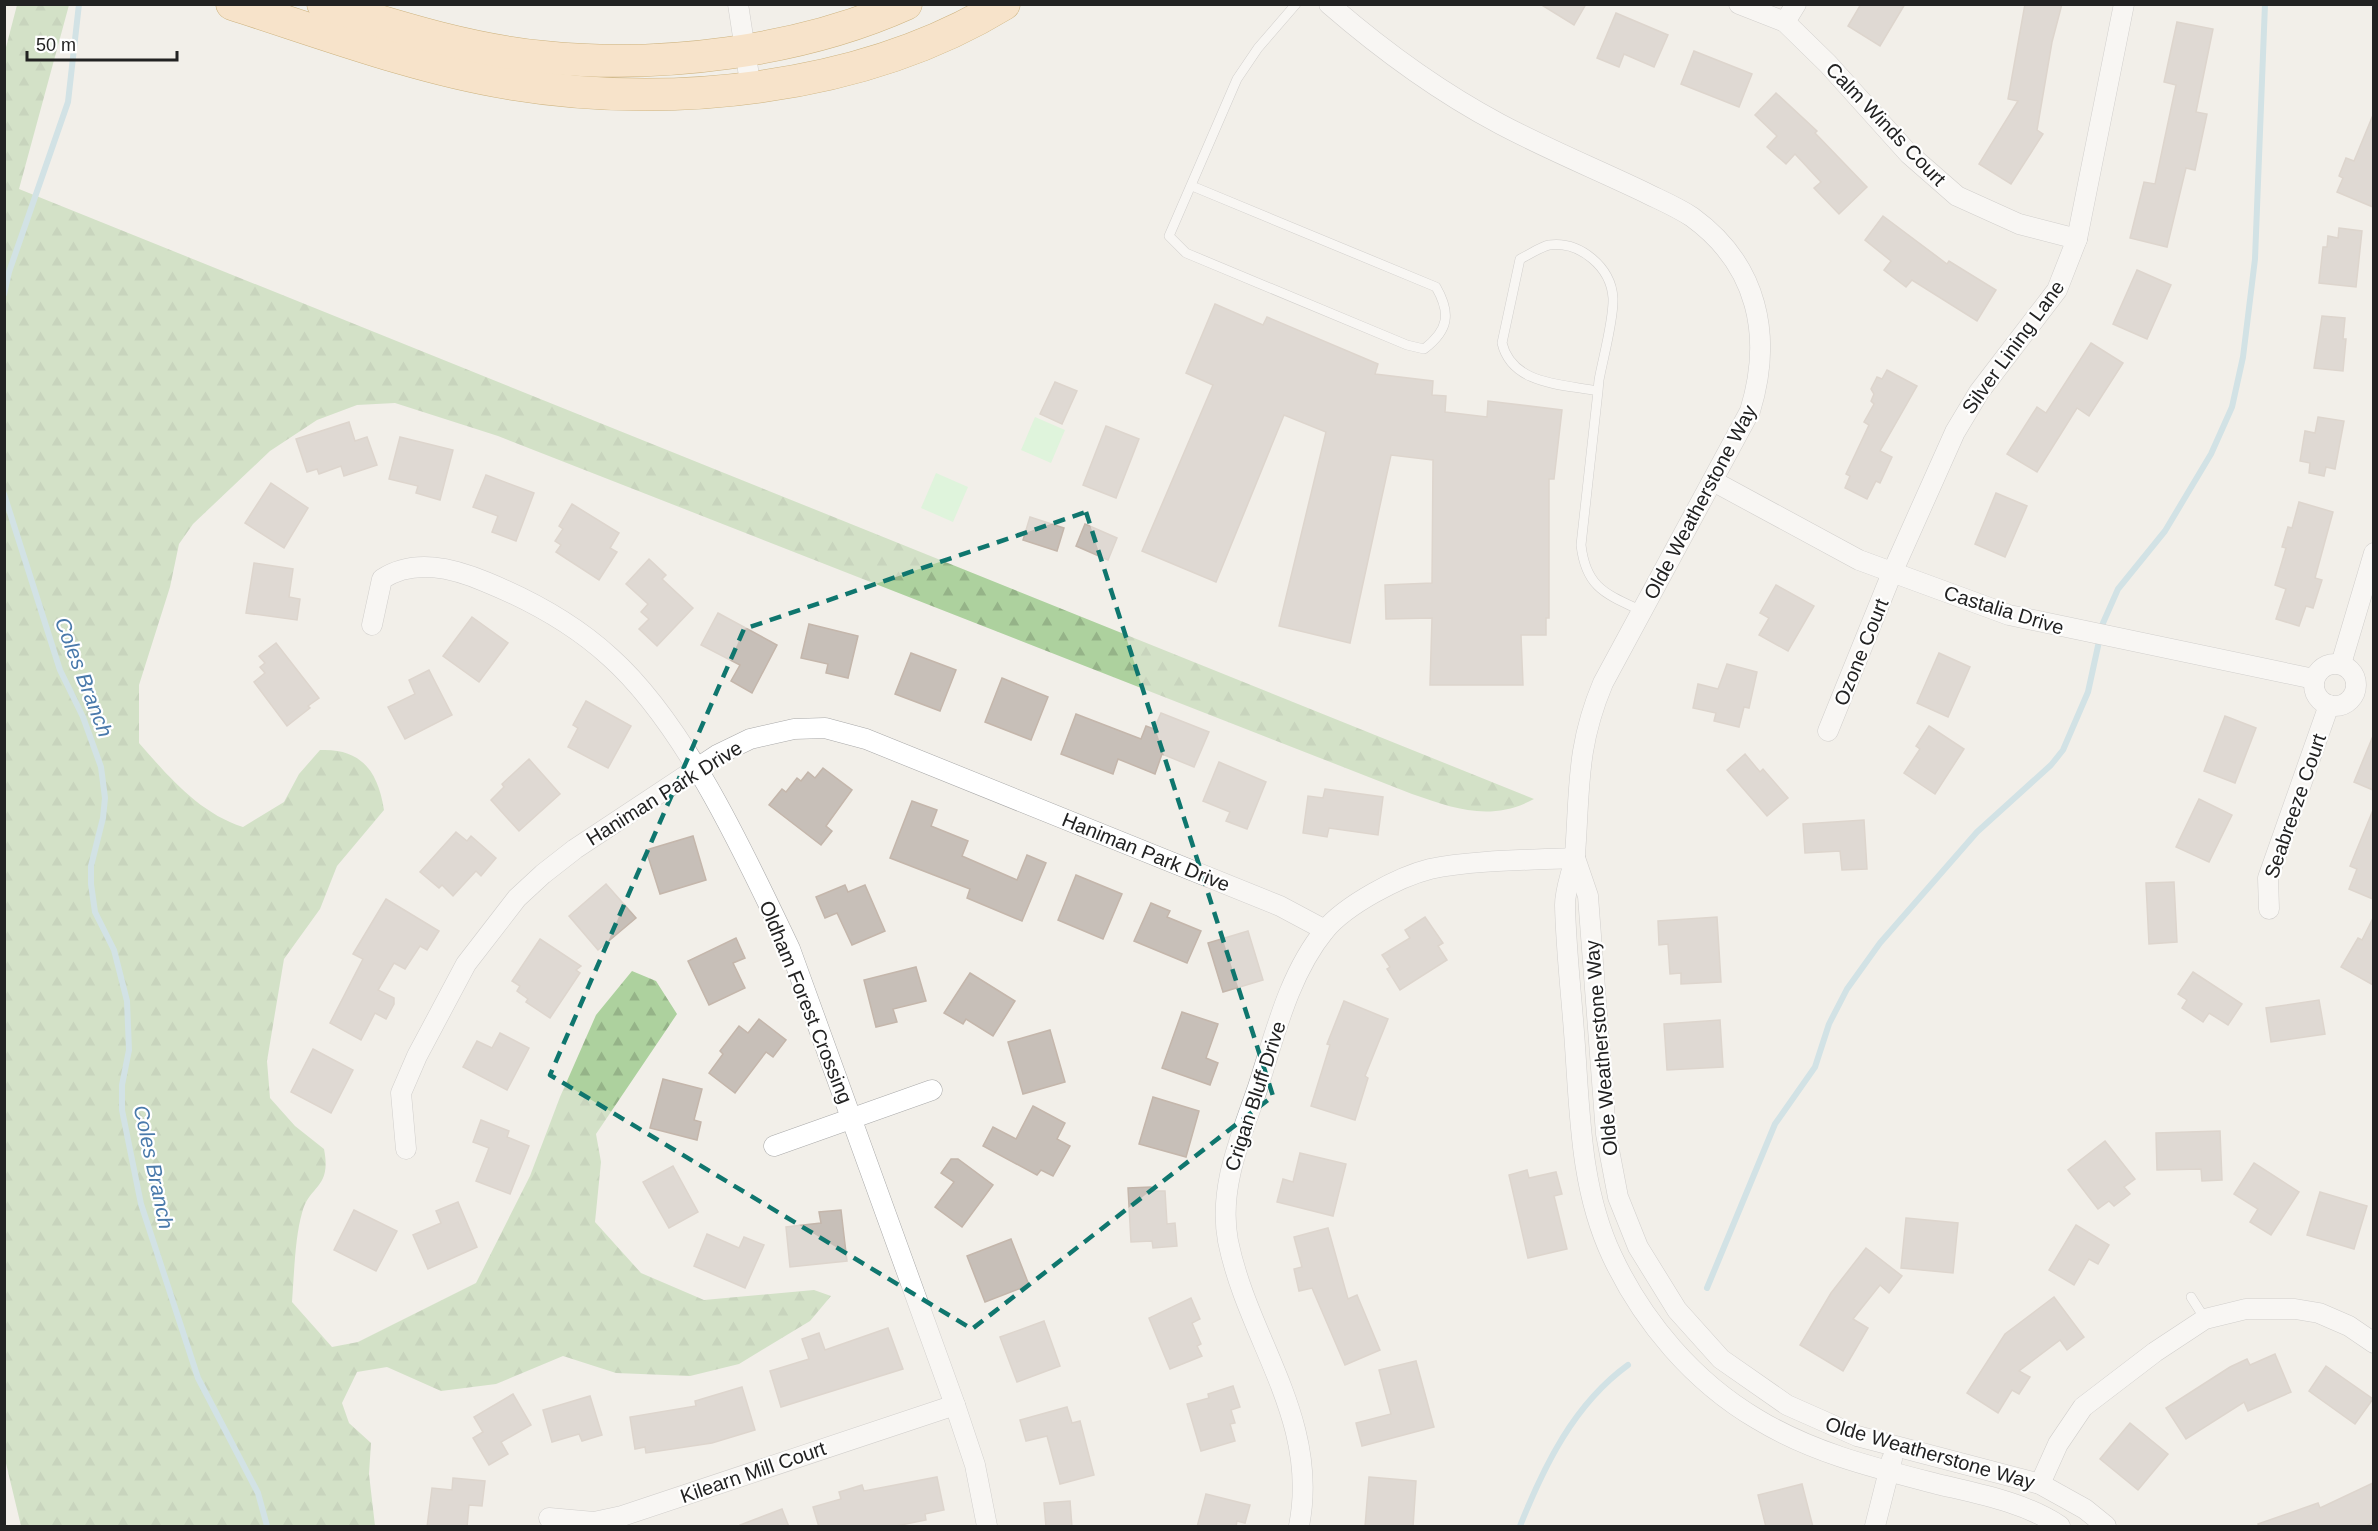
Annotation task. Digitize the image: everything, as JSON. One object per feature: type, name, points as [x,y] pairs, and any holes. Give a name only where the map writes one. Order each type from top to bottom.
[{"type":"main road","points":[[232,4],[433,65],[506,83],[604,94],[751,89],[798,81],[878,60],[935,38],[1004,4]]},
{"type":"main road","points":[[323,4],[459,42],[544,57],[614,61],[689,57],[745,49],[834,30],[906,4]]},
{"type":"street","points":[[738,4],[751,89]]},
{"type":"street","name":"Olde Weatherstone Way","points":[[1329,4],[1374,42],[1455,98],[1500,124],[1680,210],[1724,246],[1738,266],[1755,303],[1762,349],[1760,373],[1750,411],[1603,683],[1587,727],[1577,786],[1575,858],[1565,901],[1582,1152],[1596,1215],[1612,1258],[1662,1336],[1677,1354],[1730,1401],[1805,1445],[1889,1472],[1991,1497],[2035,1513],[2060,1527]]},
{"type":"street","name":"Calm Winds Court","points":[[1739,4],[1785,22],[1828,64],[1909,154],[1956,196],[2019,224],[2077,239]]},
{"type":"street","points":[[1785,22],[1796,4]]},
{"type":"street","name":"Silver Lining Lane","points":[[1892,573],[1955,432],[1980,392],[2058,290],[2068,269],[2077,239],[2124,4]]},
{"type":"street","name":"Castalia Drive","points":[[1713,482],[1859,560],[2009,615],[2314,679]]},
{"type":"street","points":[[2341,664],[2373,554]]},
{"type":"street","name":"Oldham Forest Crossing","points":[[372,625],[382,579],[394,571],[436,567],[473,577],[513,593],[577,631],[609,657],[659,711],[695,769],[761,888],[790,949],[955,1405],[975,1465],[987,1527]]},
{"type":"street","name":"Ozone Court","points":[[1828,731],[1892,573]]},
{"type":"street","points":[[2341,664],[2352,671],[2357,684],[2365,694],[2336,706],[2329,705],[2318,698],[2314,679],[2322,668],[2341,664]]},
{"type":"street","name":"Seabreeze Court","points":[[2269,909],[2268,878],[2329,705]]},
{"type":"street","name":"Haniman Park Drive","points":[[406,1149],[401,1094],[442,1007],[466,964],[517,898],[559,862],[695,769],[750,739],[771,733],[794,729],[835,731],[866,739],[1280,906],[1325,930]]},
{"type":"street","name":"Olde Weatherstone Way","points":[[1575,858],[1588,897],[1606,1134],[1618,1197],[1652,1272],[1677,1310],[1721,1359],[1752,1383],[1787,1405],[1821,1422],[1895,1447],[2040,1484],[2085,1509],[2106,1527]]},
{"type":"street","name":"Crigan Bluff Drive","points":[[1299,1527],[1303,1476],[1296,1428],[1234,1264],[1225,1214],[1229,1177],[1284,1006],[1301,969],[1325,930],[1340,916],[1390,885],[1430,869],[1575,858]]},
{"type":"street","name":"Oldham Forest Crossing","points":[[774,1146],[932,1090]]},
{"type":"street","points":[[2040,1484],[2058,1444],[2083,1407],[2155,1352],[2205,1320],[2246,1309],[2295,1309],[2319,1313],[2349,1326],[2373,1343]]},
{"type":"street","name":"Kilearn Mill Court","points":[[549,1518],[594,1522],[622,1516],[955,1405]]},
{"type":"street","points":[[1875,1527],[1895,1447]]},
{"type":"lane","points":[[1192,186],[1436,287],[1445,302],[1446,320],[1438,339],[1424,348],[1407,345],[1186,253],[1169,236],[1237,79],[1258,48],[1296,4]]},
{"type":"lane","points":[[1598,391],[1532,378],[1513,367],[1505,356],[1502,343],[1520,259],[1548,245],[1571,247],[1594,259],[1607,276],[1613,298],[1598,391],[1581,545],[1584,566],[1589,578],[1599,588],[1642,611]]},
{"type":"lane","points":[[2191,1297],[2205,1320]]},
{"type":"highlighted area","points":[[1086,512],[1273,1096],[972,1329],[550,1075],[744,629]]},
{"type":"green space","points":[[17,5],[69,5],[19,189],[1534,799],[1503,810],[1473,811],[1412,794],[498,436],[395,403],[357,405],[317,420],[270,451],[193,524],[179,544],[170,587],[139,685],[139,743],[185,792],[212,813],[227,821],[243,827],[284,802],[299,774],[320,750],[334,750],[357,758],[372,773],[381,796],[384,810],[337,866],[320,909],[284,959],[267,1061],[270,1098],[295,1126],[324,1149],[326,1162],[325,1172],[319,1186],[305,1204],[302,1213],[295,1257],[292,1302],[332,1347],[358,1342],[476,1283],[530,1176],[560,1097],[596,1015],[632,971],[656,981],[677,1014],[596,1134],[601,1162],[595,1222],[641,1273],[704,1300],[814,1290],[831,1296],[810,1321],[739,1364],[690,1376],[616,1373],[563,1356],[496,1384],[441,1391],[387,1367],[357,1372],[342,1403],[349,1423],[371,1443],[369,1474],[375,1526],[21,1526],[4,1455],[4,55]]},
{"type":"green space","points":[[1035,417],[1065,430],[1051,463],[1021,450]]},
{"type":"green space","points":[[936,473],[968,487],[953,522],[921,508]]},
{"type":"building","points":[[1540,4],[1586,4],[1574,25]]},
{"type":"building","points":[[1861,4],[1905,4],[1880,46],[1848,26]]},
{"type":"building","points":[[2025,4],[2062,4],[2052,42],[2037,130],[2043,134],[2011,184],[1979,164],[2018,101],[2008,99]]},
{"type":"building","points":[[1616,13],[1668,35],[1654,67],[1624,54],[1619,67],[1597,58]]},
{"type":"building","points":[[2177,22],[2213,29],[2196,112],[2207,114],[2195,170],[2186,168],[2167,247],[2130,238],[2144,182],[2155,184],[2176,85],[2164,82]]},
{"type":"building","points":[[1694,51],[1752,74],[1739,107],[1681,84]]},
{"type":"building","points":[[1776,93],[1817,131],[1815,133],[1867,187],[1839,214],[1814,188],[1821,182],[1795,154],[1786,164],[1767,147],[1777,136],[1755,115]]},
{"type":"building","points":[[2373,115],[2373,207],[2337,192],[2343,178],[2339,176],[2346,158],[2354,161]]},
{"type":"building","points":[[1883,216],[1947,264],[1949,261],[1996,290],[1977,321],[1912,280],[1906,287],[1884,270],[1891,261],[1865,240]]},
{"type":"building","points":[[2339,228],[2362,231],[2356,287],[2319,283],[2323,247],[2327,247],[2328,236],[2338,238]]},
{"type":"building","points":[[2137,270],[2171,285],[2147,339],[2113,324]]},
{"type":"building","points":[[1215,304],[1263,325],[1267,317],[1378,364],[1375,374],[1433,381],[1432,395],[1446,396],[1445,412],[1487,417],[1488,401],[1562,410],[1554,479],[1549,479],[1549,618],[1546,618],[1546,635],[1521,635],[1523,685],[1430,685],[1432,618],[1386,619],[1385,585],[1432,583],[1433,460],[1391,455],[1350,643],[1279,626],[1326,432],[1284,415],[1216,582],[1142,551],[1213,385],[1186,373]]},
{"type":"building","points":[[2322,316],[2345,318],[2343,371],[2314,368]]},
{"type":"building","points":[[2091,343],[2123,363],[2089,416],[2077,408],[2037,472],[2007,454],[2037,407],[2046,413]]},
{"type":"building","points":[[1887,370],[1917,386],[1880,451],[1892,457],[1880,483],[1876,481],[1867,499],[1845,488],[1850,476],[1846,474],[1869,425],[1864,422],[1874,404],[1871,401],[1874,394],[1871,389],[1877,377],[1882,379]]},
{"type":"building","points":[[1055,382],[1077,391],[1062,424],[1040,414]]},
{"type":"building","points":[[2318,417],[2344,421],[2335,469],[2326,467],[2324,476],[2309,473],[2310,463],[2300,461],[2305,431],[2315,433]]},
{"type":"building","points":[[349,422],[355,441],[367,437],[377,465],[344,476],[341,466],[319,474],[317,469],[307,472],[296,439]]},
{"type":"building","points":[[1106,426],[1139,439],[1116,498],[1083,485]]},
{"type":"building","points":[[400,437],[453,450],[440,500],[416,493],[418,486],[389,479]]},
{"type":"building","points":[[486,475],[534,493],[516,541],[492,532],[498,516],[473,507]]},
{"type":"building","points":[[271,483],[308,508],[284,548],[245,523]]},
{"type":"building","points":[[1996,493],[2027,506],[2005,557],[1975,544]]},
{"type":"building","points":[[2299,502],[2333,512],[2315,578],[2322,580],[2313,608],[2306,606],[2299,626],[2276,619],[2286,589],[2275,585],[2286,548],[2282,547],[2288,527],[2292,528]]},
{"type":"building","points":[[572,504],[619,533],[610,548],[617,552],[599,580],[556,552],[561,545],[555,541],[563,529],[559,526]]},
{"type":"building","points":[[1030,517],[1064,528],[1057,551],[1023,540]]},
{"type":"building","points":[[1085,524],[1117,538],[1108,560],[1076,546]]},
{"type":"building","points":[[649,559],[666,575],[662,579],[693,608],[657,646],[639,629],[649,619],[641,612],[648,604],[626,584]]},
{"type":"building","points":[[254,563],[293,569],[289,597],[300,599],[297,620],[246,613]]},
{"type":"building","points":[[1776,585],[1814,606],[1788,651],[1759,635],[1769,618],[1760,613]]},
{"type":"building","points":[[718,613],[777,645],[752,693],[731,681],[740,665],[701,645]]},
{"type":"building","points":[[472,617],[508,643],[479,682],[443,656]]},
{"type":"building","points":[[809,624],[858,636],[848,678],[826,673],[828,664],[801,658]]},
{"type":"building","points":[[276,643],[319,698],[287,726],[254,682],[265,673],[260,667],[265,663],[259,656]]},
{"type":"building","points":[[911,653],[956,670],[940,711],[895,694]]},
{"type":"building","points":[[1939,653],[1970,667],[1948,717],[1917,703]]},
{"type":"building","points":[[1727,664],[1757,672],[1749,708],[1744,707],[1739,727],[1714,721],[1716,713],[1693,708],[1698,684],[1718,689]]},
{"type":"building","points":[[429,670],[452,715],[405,739],[388,707],[415,694],[409,680]]},
{"type":"building","points":[[1002,678],[1048,697],[1031,740],[985,722]]},
{"type":"building","points":[[586,701],[631,726],[608,768],[568,747],[578,728],[573,725]]},
{"type":"building","points":[[1161,713],[1209,732],[1194,767],[1162,754],[1155,774],[1118,759],[1113,774],[1061,754],[1076,714],[1141,739],[1146,726],[1154,729]]},
{"type":"building","points":[[2225,716],[2256,728],[2235,783],[2204,771]]},
{"type":"building","points":[[1929,726],[1964,749],[1935,794],[1904,773],[1920,749],[1916,746]]},
{"type":"building","points":[[2373,736],[2373,790],[2354,782]]},
{"type":"building","points":[[1745,754],[1760,772],[1763,769],[1788,798],[1767,816],[1727,770]]},
{"type":"building","points":[[529,759],[560,794],[519,831],[491,800],[504,787],[502,784]]},
{"type":"building","points":[[1219,762],[1266,782],[1247,829],[1226,821],[1230,812],[1203,801]]},
{"type":"building","points":[[823,768],[852,790],[826,826],[832,831],[821,845],[769,805],[782,789],[786,792],[797,778],[801,781],[808,772],[815,778]]},
{"type":"building","points":[[1325,789],[1383,797],[1378,835],[1329,828],[1327,837],[1303,833],[1308,796],[1323,798]]},
{"type":"building","points":[[2199,799],[2232,815],[2209,862],[2176,847]]},
{"type":"building","points":[[912,801],[937,810],[931,826],[968,841],[962,856],[1017,880],[1027,855],[1046,863],[1022,921],[967,898],[970,889],[890,858]]},
{"type":"building","points":[[2373,810],[2373,899],[2349,889],[2357,869],[2350,866]]},
{"type":"building","points":[[1864,820],[1867,869],[1842,870],[1840,851],[1805,853],[1803,824]]},
{"type":"building","points":[[456,832],[467,841],[471,836],[496,858],[481,876],[476,871],[453,896],[442,885],[439,888],[420,872]]},
{"type":"building","points":[[693,836],[706,880],[660,894],[646,850]]},
{"type":"building","points":[[1076,875],[1122,894],[1103,939],[1058,920]]},
{"type":"building","points":[[2174,882],[2177,942],[2149,944],[2146,883]]},
{"type":"building","points":[[606,884],[636,918],[598,950],[569,916]]},
{"type":"building","points":[[845,885],[848,892],[865,885],[885,931],[852,945],[837,913],[825,918],[816,897]]},
{"type":"building","points":[[386,899],[439,931],[427,950],[420,946],[405,969],[394,963],[378,990],[394,998],[394,1004],[386,1019],[375,1013],[361,1040],[330,1023],[363,959],[353,954]]},
{"type":"building","points":[[1151,903],[1170,911],[1167,917],[1201,931],[1187,963],[1134,941]]},
{"type":"building","points":[[1425,917],[1443,943],[1438,946],[1447,960],[1400,990],[1387,969],[1390,967],[1382,955],[1410,938],[1405,930]]},
{"type":"building","points":[[1717,917],[1721,982],[1681,984],[1681,973],[1670,974],[1668,944],[1659,945],[1658,921]]},
{"type":"building","points":[[2373,918],[2373,985],[2341,967],[2358,938],[2362,940]]},
{"type":"building","points":[[1248,931],[1263,980],[1223,992],[1208,943]]},
{"type":"building","points":[[736,938],[745,958],[733,963],[745,988],[709,1005],[688,961]]},
{"type":"building","points":[[540,939],[581,966],[576,970],[580,973],[550,1018],[526,1002],[528,999],[517,991],[520,986],[512,981]]},
{"type":"building","points":[[916,967],[926,1001],[893,1009],[897,1022],[876,1027],[864,980]]},
{"type":"building","points":[[2193,972],[2242,1004],[2228,1025],[2209,1013],[2203,1022],[2182,1008],[2187,1000],[2178,994]]},
{"type":"building","points":[[970,973],[1015,1001],[993,1036],[966,1019],[963,1024],[944,1013]]},
{"type":"building","points":[[2319,1000],[2325,1034],[2271,1042],[2266,1008]]},
{"type":"building","points":[[1344,1001],[1388,1019],[1365,1076],[1368,1078],[1355,1120],[1311,1106],[1330,1045],[1327,1044]]},
{"type":"building","points":[[1182,1012],[1218,1024],[1206,1058],[1218,1063],[1210,1085],[1162,1068]]},
{"type":"building","points":[[759,1019],[786,1040],[773,1057],[766,1052],[735,1093],[709,1073],[723,1054],[720,1051],[739,1026],[748,1033]]},
{"type":"building","points":[[1720,1020],[1723,1067],[1667,1070],[1664,1024]]},
{"type":"building","points":[[1050,1030],[1065,1082],[1023,1094],[1008,1042]]},
{"type":"building","points":[[500,1033],[529,1048],[507,1090],[463,1067],[477,1041],[492,1048]]},
{"type":"building","points":[[313,1049],[353,1070],[331,1113],[291,1092]]},
{"type":"building","points":[[663,1079],[702,1089],[694,1120],[701,1122],[697,1140],[650,1128]]},
{"type":"building","points":[[1153,1097],[1199,1111],[1186,1157],[1139,1144]]},
{"type":"building","points":[[1033,1106],[1065,1123],[1057,1139],[1070,1146],[1053,1176],[1041,1170],[1037,1175],[983,1146],[993,1127],[1016,1139]]},
{"type":"building","points":[[481,1120],[509,1131],[507,1137],[529,1146],[510,1194],[476,1181],[489,1148],[473,1142]]},
{"type":"building","points":[[2220,1131],[2222,1180],[2202,1181],[2201,1169],[2157,1170],[2156,1133]]},
{"type":"building","points":[[2105,1141],[2135,1179],[2124,1187],[2130,1194],[2114,1206],[2109,1201],[2098,1209],[2068,1170]]},
{"type":"building","points":[[1300,1153],[1346,1164],[1333,1216],[1277,1202],[1283,1179],[1293,1182]]},
{"type":"building","points":[[951,1159],[958,1159],[993,1185],[962,1227],[935,1207],[954,1182],[941,1173]]},
{"type":"building","points":[[2254,1163],[2299,1192],[2271,1235],[2250,1222],[2258,1209],[2234,1194]]},
{"type":"building","points":[[673,1166],[698,1212],[669,1228],[643,1182]]},
{"type":"building","points":[[1527,1170],[1529,1178],[1556,1172],[1562,1194],[1554,1196],[1567,1249],[1528,1258],[1509,1175]]},
{"type":"building","points":[[1151,1187],[1152,1191],[1165,1191],[1167,1224],[1175,1223],[1177,1246],[1153,1248],[1152,1241],[1131,1242],[1128,1188]]},
{"type":"building","points":[[2320,1192],[2367,1206],[2354,1249],[2307,1235]]},
{"type":"building","points":[[458,1202],[477,1247],[428,1269],[413,1235],[441,1223],[436,1211]]},
{"type":"building","points":[[354,1210],[397,1231],[376,1271],[334,1250]]},
{"type":"building","points":[[841,1210],[847,1261],[790,1267],[786,1227],[821,1223],[819,1212]]},
{"type":"building","points":[[1906,1218],[1958,1223],[1953,1273],[1901,1268]]},
{"type":"building","points":[[2076,1225],[2109,1245],[2098,1264],[2089,1259],[2074,1285],[2049,1270]]},
{"type":"building","points":[[1328,1228],[1348,1299],[1357,1295],[1380,1350],[1345,1365],[1312,1288],[1299,1291],[1294,1269],[1302,1267],[1294,1237]]},
{"type":"building","points":[[707,1234],[739,1248],[744,1237],[764,1245],[745,1288],[694,1266]]},
{"type":"building","points":[[1011,1239],[1029,1285],[985,1302],[967,1256]]},
{"type":"building","points":[[1866,1248],[1902,1276],[1889,1293],[1880,1285],[1853,1319],[1868,1328],[1843,1371],[1800,1345],[1831,1293]]},
{"type":"building","points":[[2054,1297],[2084,1337],[2067,1350],[2060,1340],[2019,1371],[2030,1377],[2019,1394],[2012,1390],[1998,1413],[1967,1393],[2005,1334]]},
{"type":"building","points":[[1191,1298],[1200,1319],[1192,1323],[1201,1344],[1197,1346],[1202,1356],[1170,1369],[1149,1318]]},
{"type":"building","points":[[1044,1321],[1060,1366],[1017,1382],[1000,1337]]},
{"type":"building","points":[[888,1328],[903,1369],[781,1407],[770,1371],[809,1359],[802,1339],[819,1333],[825,1350]]},
{"type":"building","points":[[2275,1354],[2291,1392],[2248,1411],[2244,1402],[2186,1439],[2166,1408],[2230,1367],[2247,1359],[2250,1365]]},
{"type":"building","points":[[1416,1361],[1434,1427],[1362,1446],[1356,1423],[1391,1414],[1379,1370]]},
{"type":"building","points":[[2326,1366],[2373,1399],[2355,1424],[2309,1391]]},
{"type":"building","points":[[1233,1386],[1240,1407],[1231,1410],[1235,1423],[1230,1424],[1235,1441],[1201,1451],[1187,1404],[1209,1398],[1208,1394]]},
{"type":"building","points":[[742,1387],[755,1430],[712,1443],[646,1453],[645,1447],[635,1449],[630,1417],[696,1406],[695,1401]]},
{"type":"building","points":[[513,1394],[531,1425],[501,1442],[508,1454],[489,1465],[473,1438],[483,1432],[474,1417]]},
{"type":"building","points":[[590,1396],[602,1435],[582,1441],[579,1434],[552,1442],[543,1410]]},
{"type":"building","points":[[1067,1407],[1072,1423],[1080,1421],[1094,1475],[1060,1484],[1047,1436],[1026,1441],[1020,1420]]},
{"type":"building","points":[[2130,1423],[2168,1454],[2138,1490],[2100,1459]]},
{"type":"building","points":[[937,1477],[944,1510],[925,1514],[926,1520],[891,1527],[819,1527],[813,1507],[841,1499],[839,1492],[862,1485],[864,1491]]},
{"type":"building","points":[[1369,1477],[1416,1481],[1413,1527],[1365,1527]]},
{"type":"building","points":[[453,1478],[485,1481],[482,1506],[469,1505],[467,1527],[427,1527],[432,1488],[452,1490]]},
{"type":"building","points":[[2373,1483],[2373,1522],[2365,1527],[2259,1527],[2258,1524],[2318,1503],[2320,1508]]},
{"type":"building","points":[[1802,1484],[1813,1527],[1766,1527],[1758,1495]]},
{"type":"building","points":[[1206,1494],[1250,1505],[1245,1523],[1237,1521],[1236,1527],[1197,1527]]},
{"type":"building","points":[[1070,1501],[1072,1527],[1046,1527],[1044,1503]]},
{"type":"building","points":[[782,1509],[789,1527],[740,1527],[740,1525]]},
{"type":"waterway","name":"Coles Branch","points":[[4,294],[9,272],[68,102],[79,4]]},
{"type":"waterway","points":[[1707,1288],[1775,1124],[1815,1067],[1829,1024],[1847,989],[1880,943],[1977,832],[2051,765],[2063,750],[2088,692],[2103,623],[2118,589],[2165,531],[2211,454],[2232,407],[2243,357],[2255,259],[2265,4]]},
{"type":"waterway","name":"Coles Branch","points":[[4,494],[60,670],[83,717],[101,767],[105,798],[103,818],[91,866],[91,884],[95,912],[114,950],[127,1001],[129,1050],[122,1085],[122,1110],[141,1204],[198,1378],[258,1493],[267,1526]]},
{"type":"waterway","points":[[1520,1526],[1550,1459],[1576,1417],[1592,1398],[1628,1365]]}]
